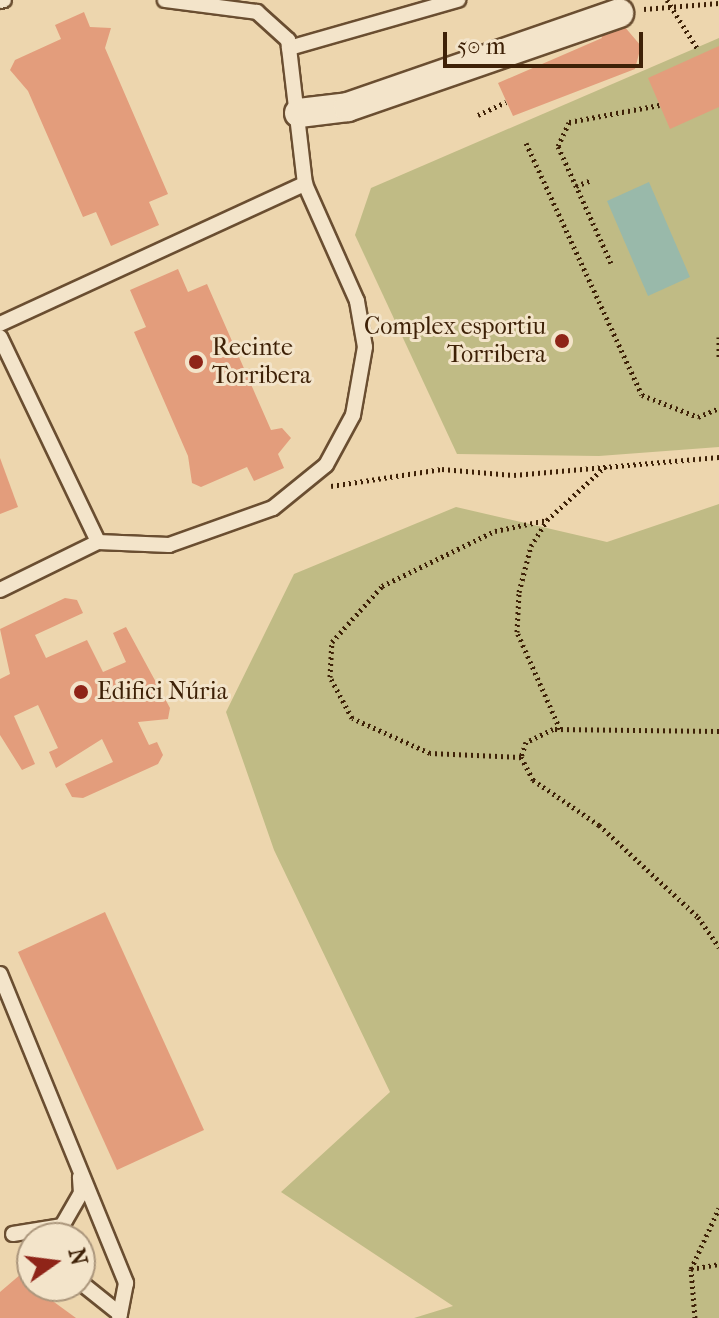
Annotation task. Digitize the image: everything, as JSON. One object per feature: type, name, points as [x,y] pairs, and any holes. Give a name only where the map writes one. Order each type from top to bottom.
[{"type":"street","points":[[299,113],[348,107],[619,13]]},
{"type":"lane","points":[[0,590],[98,542],[169,545],[204,536],[273,508],[326,465],[353,415],[365,347],[357,301],[305,184],[289,48],[257,12],[165,0]]},
{"type":"lane","points":[[289,48],[458,0]]},
{"type":"lane","points":[[0,324],[305,184]]},
{"type":"lane","points":[[0,337],[98,542]]},
{"type":"lane","points":[[0,974],[126,1283],[119,1316],[96,1296]]},
{"type":"lane","points":[[13,1234],[62,1226],[81,1193],[79,1169]]},
{"type":"lane","points":[[0,1223],[16,1235]]},
{"type":"path","points":[[668,3],[684,17],[697,48]]},
{"type":"path","points":[[619,13],[668,3],[719,3]]},
{"type":"path","points":[[478,115],[506,102]]},
{"type":"path","points":[[611,263],[558,146],[569,122],[659,105]]},
{"type":"path","points":[[526,143],[642,395],[698,417],[719,408]]},
{"type":"path","points":[[576,186],[592,180]]},
{"type":"path","points":[[719,337],[719,359]]},
{"type":"path","points":[[307,481],[345,488],[442,469],[514,475],[608,464],[719,457]]},
{"type":"path","points":[[560,730],[517,632],[531,546],[547,520],[608,464]]},
{"type":"path","points":[[521,757],[430,753],[352,718],[330,677],[332,642],[382,586],[495,531],[547,520]]},
{"type":"path","points":[[719,731],[560,730],[526,742],[521,757],[533,780],[599,825],[698,917],[719,947]]},
{"type":"path","points":[[695,1318],[691,1269],[708,1222],[719,1208]]},
{"type":"path","points":[[708,1222],[719,1220]]},
{"type":"path","points":[[691,1269],[719,1264]]},
{"type":"shaded area","name":"Complex esportiu Torribera","points":[[719,38],[719,447],[599,456],[457,454],[355,235],[371,188]]},
{"type":"shaded area","points":[[649,182],[690,277],[648,296],[607,201]]},
{"type":"shaded area","points":[[719,504],[719,1318],[414,1318],[453,1306],[281,1192],[390,1092],[274,850],[226,712],[294,574],[456,507],[607,542]]},
{"type":"building","points":[[84,12],[90,27],[111,28],[105,48],[168,194],[149,202],[159,225],[111,246],[96,212],[83,217],[28,91],[10,70],[15,60],[61,39],[55,25]]},
{"type":"building","points":[[624,26],[641,46],[635,69],[513,116],[498,83],[602,38],[599,29]]},
{"type":"building","points":[[719,46],[719,107],[670,129],[648,78]]},
{"type":"building","points":[[178,269],[188,292],[207,284],[271,430],[282,428],[291,438],[278,454],[284,468],[254,481],[247,467],[201,487],[192,483],[188,456],[134,332],[146,327],[130,290]]},
{"type":"building","points":[[0,458],[18,507],[0,514]]},
{"type":"building","name":"Edifici Núria","points":[[65,598],[77,600],[83,613],[35,635],[46,658],[87,640],[103,672],[126,662],[113,633],[126,627],[170,708],[168,719],[138,722],[149,745],[157,742],[163,755],[158,764],[83,798],[72,797],[65,784],[113,762],[102,739],[56,768],[49,752],[58,748],[38,705],[14,716],[35,764],[22,770],[0,735],[0,679],[10,674],[0,629]]},
{"type":"building","points":[[105,912],[204,1130],[117,1170],[18,952]]},
{"type":"building","points":[[16,1278],[16,1302],[54,1302],[76,1318],[0,1318],[0,1292]]},
{"type":"place","name":"Complex esportiu Torribera","points":[[562,341]]},
{"type":"place","name":"Recinte Torribera","points":[[196,362]]},
{"type":"place","name":"Edifici Núria","points":[[81,692]]}]
